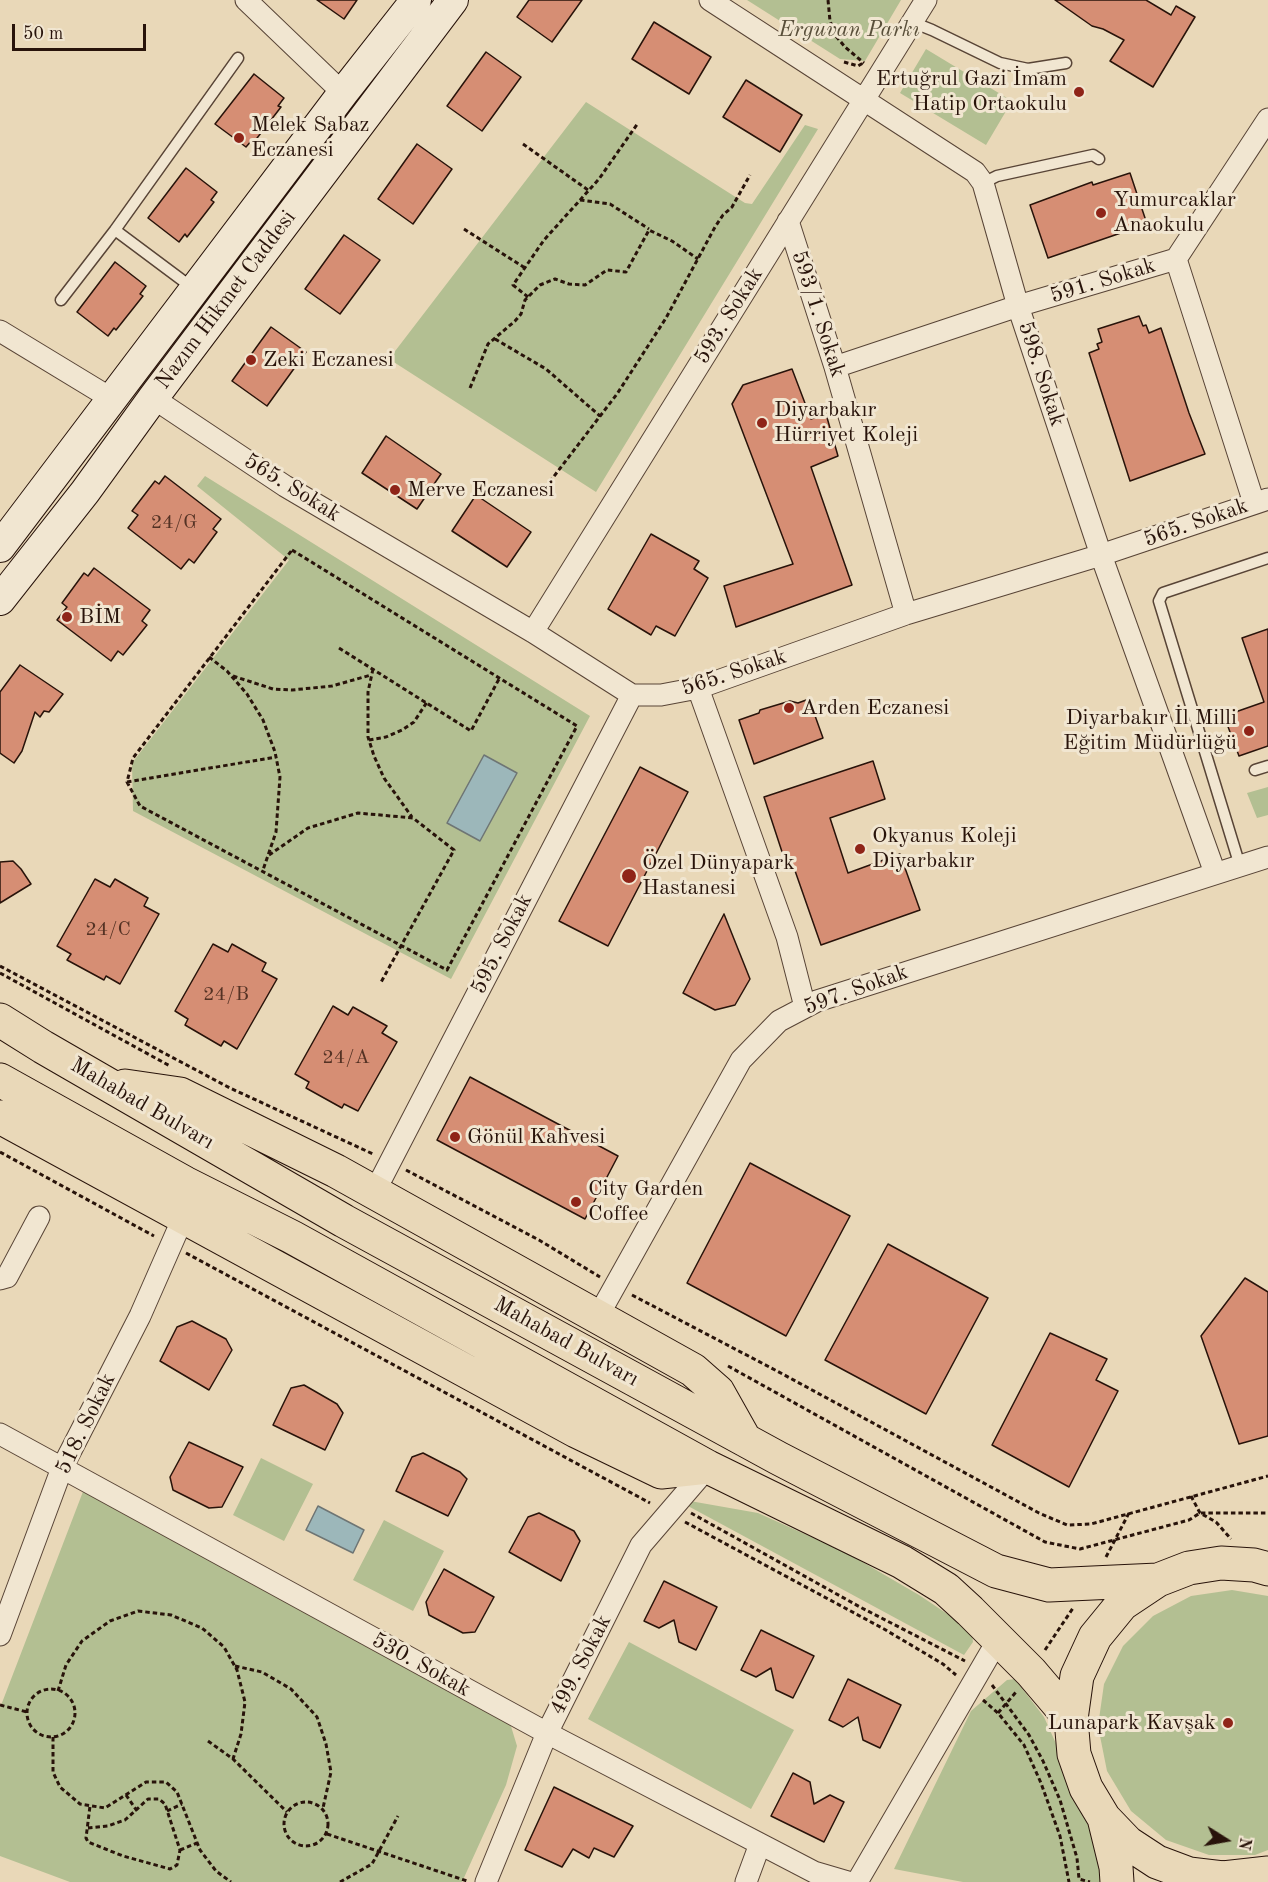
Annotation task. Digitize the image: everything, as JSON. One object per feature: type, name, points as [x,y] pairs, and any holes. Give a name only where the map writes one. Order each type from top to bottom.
[{"type":"main road","name":"Nazım Hikmet Caddesi","points":[[0,548],[194,289],[416,0]]},
{"type":"main road","name":"Nazım Hikmet Caddesi","points":[[0,600],[85,492],[153,398],[453,0]]},
{"type":"main road","name":"Mahabad Bulvarı","points":[[0,1020],[344,1221],[745,1440],[996,1571],[1049,1585],[1158,1580]]},
{"type":"main road","name":"Mahabad Bulvarı","points":[[0,1080],[185,1183],[292,1237],[708,1467],[902,1562],[946,1589],[999,1638],[1071,1719]]},
{"type":"main road","points":[[106,1083],[180,1094],[336,1171],[693,1370],[718,1392],[745,1440]]},
{"type":"main road","points":[[0,1117],[177,1232],[576,1431],[661,1472],[708,1467]]},
{"type":"main road","points":[[1258,1877],[1223,1878],[1189,1874],[1157,1862],[1128,1843],[1104,1818],[1086,1788],[1074,1754],[1071,1719],[1077,1676],[1095,1637],[1122,1604],[1158,1580],[1189,1568],[1221,1563],[1263,1563]]},
{"type":"main road","points":[[1104,1818],[1116,1867],[1117,1882]]},
{"type":"street","points":[[246,0],[343,93]]},
{"type":"street","points":[[710,0],[975,172],[983,183]]},
{"type":"street","name":"593. Sokak","points":[[533,632],[864,100],[877,64],[912,22],[926,0]]},
{"type":"street","name":"591. Sokak","points":[[836,367],[1018,306],[1176,259],[1268,119]]},
{"type":"street","name":"598. Sokak","points":[[983,183],[1018,306],[1101,555],[1215,873]]},
{"type":"street","name":"593/1. Sokak","points":[[788,221],[836,367],[906,614]]},
{"type":"street","points":[[1176,259],[1261,501]]},
{"type":"street","points":[[0,331],[112,399]]},
{"type":"street","name":"565. Sokak","points":[[153,398],[285,486],[533,632],[632,695],[661,695],[698,688],[906,614],[1101,555],[1261,501]]},
{"type":"street","points":[[698,688],[788,938],[805,1007]]},
{"type":"street","name":"595. Sokak","points":[[374,1193],[632,695]]},
{"type":"street","name":"597. Sokak","points":[[597,1318],[741,1059],[779,1021],[817,1001],[1268,857]]},
{"type":"street","points":[[0,1279],[7,1277],[39,1217]]},
{"type":"street","name":"518. Sokak","points":[[0,1635],[62,1468],[140,1316],[177,1232]]},
{"type":"street","name":"530. Sokak","points":[[0,1434],[547,1733],[814,1872],[848,1882]]},
{"type":"street","name":"499. Sokak","points":[[486,1882],[547,1733],[641,1545],[708,1467]]},
{"type":"street","points":[[856,1882],[999,1638]]},
{"type":"street","points":[[746,1882],[759,1844]]},
{"type":"lane","points":[[912,22],[1000,63],[1028,69],[1066,63]]},
{"type":"lane","points":[[61,300],[115,230],[238,58]]},
{"type":"lane","points":[[983,183],[997,176],[1093,155],[1099,159]]},
{"type":"lane","points":[[115,230],[194,289]]},
{"type":"lane","points":[[1240,866],[1159,601],[1163,593],[1268,558]]},
{"type":"lane","points":[[1255,770],[1268,766]]},
{"type":"path","points":[[828,0],[830,21],[836,36],[863,62],[877,64]]},
{"type":"path","points":[[842,62],[858,66],[863,62],[877,64]]},
{"type":"path","points":[[528,297],[513,285],[544,240],[589,190],[638,123]]},
{"type":"path","points":[[523,144],[589,190]]},
{"type":"path","points":[[545,488],[617,394],[666,318],[719,221],[732,207],[750,176]]},
{"type":"path","points":[[580,200],[609,204],[698,259]]},
{"type":"path","points":[[464,229],[525,268]]},
{"type":"path","points":[[470,388],[489,344],[521,314],[528,297],[540,285],[555,279],[569,284],[585,285],[607,270],[626,272],[649,230]]},
{"type":"path","points":[[495,339],[546,369],[600,416]]},
{"type":"path","points":[[292,550],[577,726],[447,970],[140,806],[127,782],[133,758],[209,657],[292,550]]},
{"type":"path","points":[[339,648],[471,731],[500,678]]},
{"type":"path","points":[[209,657],[247,693],[263,720],[276,757],[280,777],[276,832],[263,870]]},
{"type":"path","points":[[373,668],[368,692],[369,740],[374,756],[394,795],[413,818],[454,850],[380,984]]},
{"type":"path","points":[[230,675],[273,689],[292,690],[332,687],[371,675]]},
{"type":"path","points":[[369,740],[386,737],[402,730],[414,722],[427,702]]},
{"type":"path","points":[[127,782],[276,757]]},
{"type":"path","points":[[269,855],[308,828],[358,813],[413,818]]},
{"type":"path","points":[[0,1152],[177,1232],[944,1664],[975,1678],[998,1713],[1024,1744],[1060,1836],[1069,1882]]},
{"type":"path","points":[[1191,1496],[1200,1513],[1216,1522],[1263,1563]]},
{"type":"path","points":[[672,1509],[930,1641],[1006,1705],[1029,1735],[1043,1761],[1060,1800],[1077,1858],[1079,1880],[1090,1882]]},
{"type":"path","points":[[998,1713],[1031,1672],[1090,1583],[1115,1541],[1128,1513]]},
{"type":"path","points":[[58,1690],[66,1665],[81,1641],[110,1622],[138,1611],[171,1616],[202,1628],[224,1647],[235,1666],[245,1701],[242,1734],[233,1759]]},
{"type":"path","points":[[235,1666],[262,1672],[291,1689],[317,1717],[326,1744],[331,1772],[323,1808]]},
{"type":"path","points":[[51,1689],[58,1690],[71,1700],[75,1716],[68,1731],[61,1735],[53,1737],[38,1733],[28,1720],[27,1712],[32,1699],[51,1689]]},
{"type":"path","points":[[0,1705],[27,1712]]},
{"type":"path","points":[[53,1737],[53,1772],[60,1788],[80,1804],[105,1809],[146,1782],[166,1782],[177,1792],[201,1850],[216,1871],[231,1882]]},
{"type":"path","points":[[208,1741],[233,1759],[287,1812]]},
{"type":"path","points":[[126,1795],[137,1811]]},
{"type":"path","points":[[88,1828],[108,1826],[125,1820],[148,1799],[159,1799],[165,1804],[180,1850],[177,1865],[170,1869],[88,1842],[86,1838],[90,1806]]},
{"type":"path","points":[[307,1801],[314,1802],[323,1808],[329,1819],[327,1834],[316,1844],[303,1846],[296,1844],[290,1839],[284,1827],[287,1812],[292,1806],[307,1801]]},
{"type":"path","points":[[167,1811],[182,1804]]},
{"type":"path","points":[[340,1882],[372,1864],[398,1816]]},
{"type":"path","points":[[327,1834],[469,1882]]},
{"type":"path","points":[[180,1850],[197,1843]]},
{"type":"green space","name":"Erguvan Parkı","points":[[747,0],[901,0],[865,61],[840,59]]},
{"type":"green space","points":[[926,49],[1012,101],[986,145],[900,93]]},
{"type":"green space","points":[[586,102],[745,203],[752,204],[805,125],[818,129],[596,492],[389,359]]},
{"type":"green space","points":[[205,476],[590,716],[451,979],[133,811],[132,763],[289,560],[197,486]]},
{"type":"green space","points":[[1268,787],[1268,815],[1257,818],[1247,793]]},
{"type":"green space","points":[[261,1458],[313,1484],[284,1541],[233,1515]]},
{"type":"green space","points":[[84,1489],[510,1723],[517,1746],[506,1785],[462,1882],[70,1882],[0,1856],[0,1708]]},
{"type":"green space","points":[[690,1501],[758,1513],[847,1553],[955,1619],[972,1634],[973,1642],[964,1655],[688,1506]]},
{"type":"green space","points":[[384,1520],[444,1551],[413,1611],[353,1580]]},
{"type":"green space","points":[[1232,1590],[1268,1596],[1268,1850],[1255,1855],[1209,1855],[1166,1840],[1131,1811],[1107,1771],[1098,1726],[1104,1684],[1123,1646],[1153,1616],[1191,1596]]},
{"type":"green space","points":[[629,1642],[794,1730],[751,1809],[588,1719]]},
{"type":"green space","points":[[1015,1679],[1044,1717],[1071,1777],[1096,1846],[1104,1882],[963,1882],[894,1869],[971,1711],[1007,1680]]},
{"type":"water","points":[[484,755],[517,773],[480,841],[447,823]]},
{"type":"water","points":[[318,1506],[364,1530],[353,1553],[306,1530]]},
{"type":"building","points":[[317,0],[357,0],[344,19]]},
{"type":"building","points":[[529,0],[582,0],[552,42],[517,17]]},
{"type":"building","points":[[1055,0],[1146,0],[1171,15],[1176,6],[1195,17],[1153,87],[1110,61],[1124,40],[1092,26]]},
{"type":"building","points":[[654,22],[711,57],[689,94],[632,59]]},
{"type":"building","points":[[486,52],[521,77],[482,131],[447,106]]},
{"type":"building","points":[[254,74],[284,98],[278,106],[281,107],[254,142],[252,140],[246,147],[215,124]]},
{"type":"building","points":[[746,80],[802,115],[780,152],[723,117]]},
{"type":"building","points":[[417,144],[452,169],[413,224],[378,199]]},
{"type":"building","points":[[186,168],[217,192],[211,200],[214,202],[187,237],[185,234],[179,242],[148,218]]},
{"type":"building","points":[[1130,173],[1147,224],[1048,258],[1030,205],[1092,182],[1093,185]]},
{"type":"building","points":[[344,235],[380,260],[340,314],[305,289]]},
{"type":"building","points":[[115,262],[146,286],[140,294],[143,296],[116,330],[114,328],[108,336],[77,312]]},
{"type":"building","points":[[1139,316],[1149,333],[1161,328],[1205,454],[1130,481],[1089,353],[1099,349],[1097,344],[1102,342],[1098,329]]},
{"type":"building","points":[[271,327],[306,352],[267,406],[232,381]]},
{"type":"building","points":[[792,369],[811,419],[826,414],[838,456],[811,467],[852,585],[736,627],[724,586],[793,564],[732,404],[743,385]]},
{"type":"building","points":[[386,436],[441,474],[417,509],[362,473]]},
{"type":"building","points":[[165,476],[221,519],[213,529],[217,532],[194,563],[189,559],[181,569],[128,528],[138,515],[132,511],[155,481],[159,484]]},
{"type":"building","points":[[476,495],[531,532],[507,567],[452,531]]},
{"type":"building","points":[[651,534],[699,561],[694,569],[708,578],[675,636],[656,626],[651,635],[608,609]]},
{"type":"building","points":[[94,568],[150,610],[142,621],[147,625],[123,655],[118,651],[111,661],[57,620],[67,607],[62,603],[84,573],[88,576]]},
{"type":"building","name":"Diyarbakır İl Milli Eğitim Müdürlüğü","points":[[1268,629],[1268,746],[1239,756],[1224,716],[1264,702],[1242,638]]},
{"type":"building","points":[[20,665],[63,694],[49,712],[44,711],[40,717],[35,712],[22,751],[14,763],[0,753],[0,692]]},
{"type":"building","points":[[809,699],[823,738],[754,764],[739,720],[759,713],[760,710],[790,701],[798,703]]},
{"type":"building","points":[[873,761],[885,799],[830,818],[848,873],[900,854],[920,910],[821,945],[793,865],[787,867],[764,797]]},
{"type":"building","points":[[640,767],[688,792],[608,946],[559,921]]},
{"type":"building","points":[[13,861],[31,884],[0,903],[0,862]]},
{"type":"building","points":[[95,879],[110,887],[115,879],[148,898],[144,906],[159,914],[120,984],[106,976],[104,980],[67,960],[71,954],[57,946]]},
{"type":"building","points":[[724,914],[750,979],[735,1005],[715,1010],[683,993]]},
{"type":"building","points":[[213,944],[228,952],[232,944],[266,963],[262,971],[277,979],[237,1049],[224,1041],[221,1046],[185,1025],[188,1019],[175,1011]]},
{"type":"building","points":[[333,1006],[348,1015],[353,1007],[387,1026],[382,1033],[397,1042],[358,1111],[344,1104],[342,1108],[306,1088],[309,1082],[295,1074]]},
{"type":"building","points":[[470,1077],[618,1156],[585,1219],[437,1140]]},
{"type":"building","points":[[750,1163],[850,1216],[786,1336],[687,1283]]},
{"type":"building","points":[[888,1244],[988,1298],[926,1414],[825,1360]]},
{"type":"building","points":[[1245,1278],[1268,1292],[1268,1436],[1239,1444],[1201,1336]]},
{"type":"building","points":[[192,1321],[226,1339],[232,1350],[209,1390],[160,1361],[177,1327]]},
{"type":"building","points":[[1050,1333],[1107,1359],[1096,1380],[1118,1391],[1069,1487],[992,1445]]},
{"type":"building","points":[[304,1385],[337,1404],[343,1413],[325,1450],[273,1425],[291,1388]]},
{"type":"building","points":[[189,1442],[243,1467],[222,1507],[209,1508],[173,1490],[170,1477]]},
{"type":"building","points":[[423,1453],[460,1472],[467,1479],[448,1516],[396,1491],[412,1457]]},
{"type":"building","points":[[539,1513],[574,1531],[580,1541],[561,1581],[509,1552],[528,1517]]},
{"type":"building","points":[[444,1569],[494,1597],[475,1632],[463,1633],[429,1615],[426,1602]]},
{"type":"building","points":[[664,1581],[717,1607],[696,1650],[679,1642],[674,1620],[659,1628],[644,1621]]},
{"type":"building","points":[[761,1630],[814,1656],[793,1698],[776,1690],[771,1668],[756,1677],[741,1670]]},
{"type":"building","points":[[848,1679],[901,1705],[880,1748],[863,1740],[858,1717],[843,1727],[829,1720]]},
{"type":"building","points":[[793,1773],[810,1782],[814,1804],[830,1795],[844,1802],[824,1842],[771,1816]]},
{"type":"building","points":[[554,1787],[633,1826],[614,1857],[594,1848],[589,1858],[573,1849],[562,1867],[525,1850]]},
{"type":"place","name":"Ertuğrul Gazi İmam Hatip Ortaokulu","points":[[1079,92]]},
{"type":"place","name":"Melek Sabaz Eczanesi","points":[[239,138]]},
{"type":"place","name":"Yumurcaklar Anaokulu","points":[[1101,213]]},
{"type":"place","name":"Zeki Eczanesi","points":[[251,360]]},
{"type":"place","name":"Diyarbakır Hürriyet Koleji","points":[[762,423]]},
{"type":"place","name":"Merve Eczanesi","points":[[395,490]]},
{"type":"place","name":"BİM","points":[[67,617]]},
{"type":"place","name":"Arden Eczanesi","points":[[789,708]]},
{"type":"place","name":"Diyarbakır İl Milli Eğitim Müdürlüğü","points":[[1249,731]]},
{"type":"place","name":"Okyanus Koleji Diyarbakır","points":[[860,849]]},
{"type":"place","name":"Özel Dünyapark Hastanesi","points":[[629,876]]},
{"type":"place","name":"Gönül Kahvesi","points":[[455,1137]]},
{"type":"place","name":"City Garden Coffee","points":[[576,1202]]},
{"type":"place","name":"Lunapark Kavşak","points":[[1228,1723]]}]
